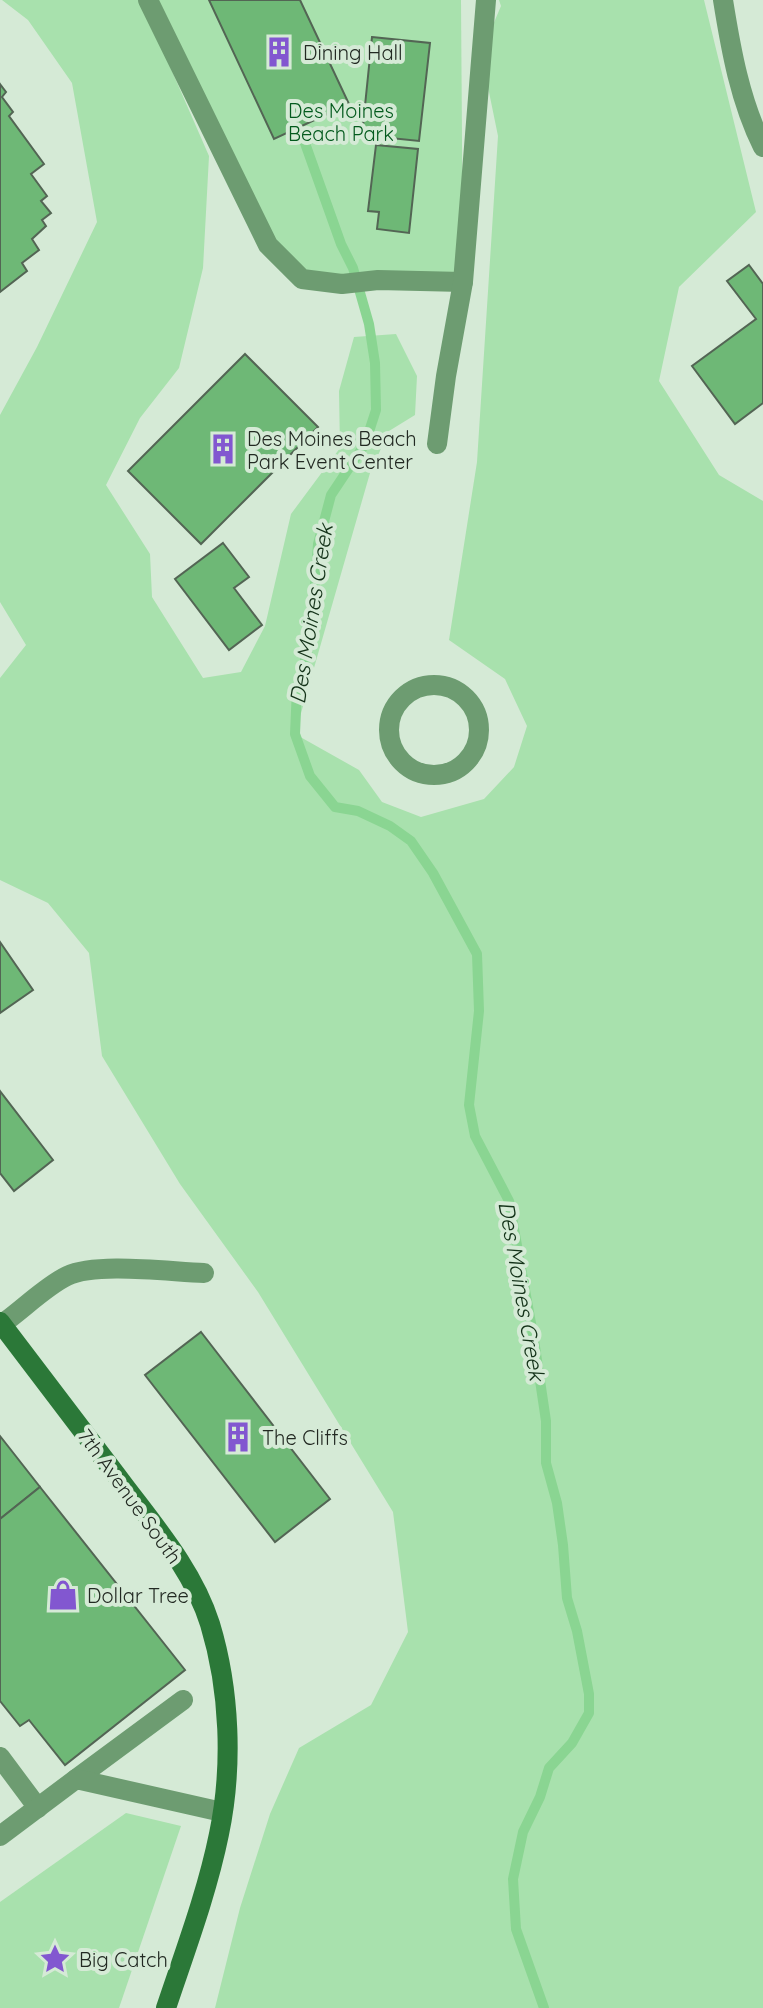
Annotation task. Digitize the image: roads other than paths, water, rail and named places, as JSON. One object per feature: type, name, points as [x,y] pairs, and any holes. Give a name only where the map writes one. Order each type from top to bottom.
[{"type":"main road","name":"7th Avenue South","points":[[1,1323],[154,1525],[189,1577],[210,1624],[228,1737],[222,1812],[219,1835],[198,1910],[166,2008]]},
{"type":"street","points":[[148,0],[268,245],[302,279],[342,284],[378,280],[463,282]]},
{"type":"street","points":[[437,444],[463,282],[486,0]]},
{"type":"street","points":[[723,0],[732,58],[753,128],[763,147]]},
{"type":"street","points":[[435,685],[461,693],[471,703],[477,716],[478,743],[472,756],[450,772],[437,775],[412,770],[395,751],[390,739],[389,726],[399,702],[422,687],[435,685]]},
{"type":"street","points":[[1,1323],[66,1276],[80,1272],[104,1269],[204,1273]]},
{"type":"street","points":[[0,1836],[183,1700]]},
{"type":"street","points":[[0,1757],[38,1808]]},
{"type":"street","points":[[76,1779],[222,1812]]},
{"type":"waterway","name":"Des Moines Creek","points":[[301,132],[341,244],[353,268],[369,324],[375,363],[376,410],[365,444],[331,495],[318,544],[311,639],[297,688],[295,734],[310,776],[335,807],[358,811],[390,826],[411,841],[433,873],[477,954],[479,1011],[469,1105],[475,1136],[509,1201],[546,1421],[546,1463],[557,1503],[567,1598],[589,1694],[589,1713],[572,1743],[549,1768],[540,1797],[523,1832],[513,1879],[516,1929],[544,2008]]},
{"type":"place","name":"Dining Hall","points":[[279,52]]},
{"type":"place","name":"Des Moines Beach Park Event Center","points":[[223,449]]},
{"type":"place","name":"The Cliffs","points":[[238,1437]]},
{"type":"place","name":"Dollar Tree","points":[[63,1595]]},
{"type":"place","name":"Big Catch","points":[[55,1959]]},
{"type":"park label","name":"Des Moines Beach Park","points":[[341,122]]}]
